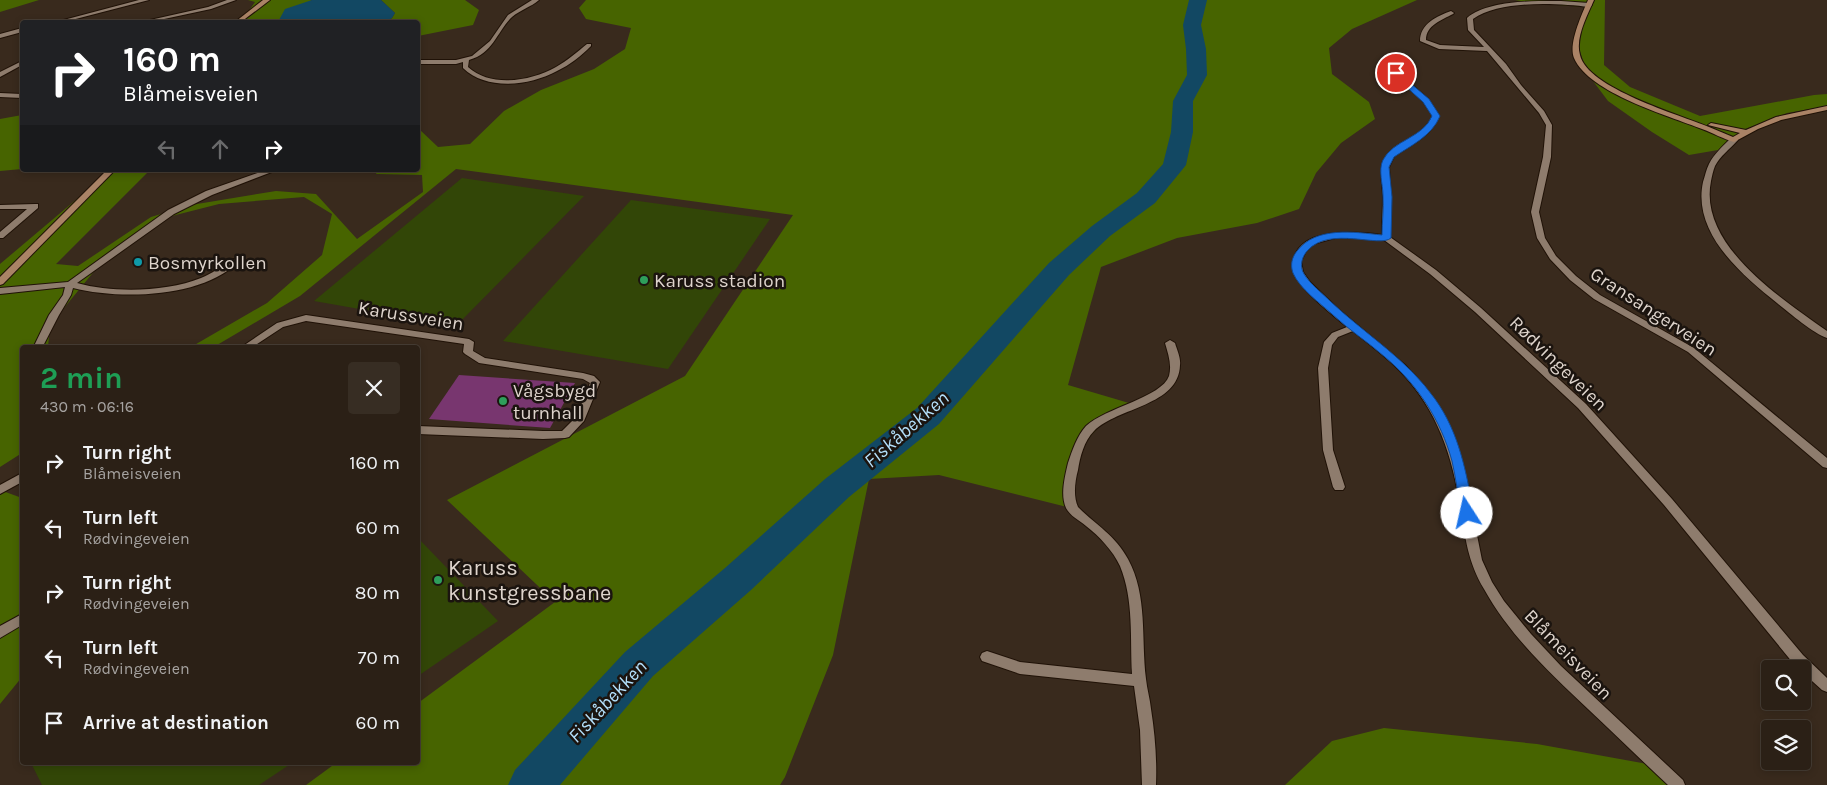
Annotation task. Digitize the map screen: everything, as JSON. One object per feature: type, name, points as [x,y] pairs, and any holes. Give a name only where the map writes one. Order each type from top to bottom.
[{"type":"street","points":[[68,20],[146,0]]},
{"type":"street","points":[[153,20],[209,8],[233,0]]},
{"type":"street","points":[[241,20],[267,0]]},
{"type":"street","points":[[420,62],[466,60],[487,47],[510,16],[536,0]]},
{"type":"street","name":"Gransangerveien","points":[[1590,3],[1523,0],[1481,7],[1471,15],[1469,26],[1471,30],[1504,65],[1537,106],[1549,125],[1547,157],[1535,212],[1541,238],[1557,262],[1573,278],[1597,297],[1691,350],[1827,464]]},
{"type":"street","points":[[1590,3],[1576,46],[1578,60],[1583,67],[1599,81],[1639,103],[1734,140]]},
{"type":"street","points":[[1451,13],[1430,26],[1423,34],[1423,41],[1439,46],[1489,50]]},
{"type":"street","points":[[0,36],[20,31]]},
{"type":"street","points":[[466,60],[465,68],[474,76],[491,80],[523,80],[553,72],[590,45]]},
{"type":"street","points":[[0,75],[20,64]]},
{"type":"street","points":[[1386,238],[1388,197],[1385,167],[1387,160],[1391,155],[1424,133],[1433,123],[1436,116],[1426,100],[1396,73]]},
{"type":"street","points":[[0,95],[20,96]]},
{"type":"street","points":[[1827,108],[1779,118],[1746,132],[1734,140],[1721,153],[1709,171],[1704,193],[1709,219],[1725,248],[1774,297],[1827,335]]},
{"type":"street","points":[[1674,116],[1746,132]]},
{"type":"street","points":[[0,282],[110,172]]},
{"type":"street","points":[[39,345],[67,295],[70,284],[171,212],[210,193],[267,172]]},
{"type":"street","points":[[0,207],[35,206],[0,236]]},
{"type":"street","name":"Blåmeisveien","points":[[1386,238],[1359,235],[1329,236],[1315,240],[1306,246],[1299,255],[1296,263],[1298,273],[1353,328],[1388,354],[1403,368],[1431,402],[1443,422],[1458,462],[1474,556],[1492,593],[1508,616],[1543,657],[1678,785]]},
{"type":"street","name":"Rødvingeveien","points":[[1386,238],[1433,272],[1471,303],[1582,406],[1668,502],[1742,594],[1798,659],[1827,686]]},
{"type":"street","points":[[0,291],[70,284],[82,288],[113,290],[164,289],[202,281],[234,262]]},
{"type":"street","name":"Karussveien","points":[[248,345],[278,325],[287,321],[306,318],[469,342],[468,352],[482,361],[583,376],[591,378],[595,382],[580,419],[565,434],[542,435],[420,430]]},
{"type":"street","points":[[1339,487],[1328,450],[1323,368],[1327,344],[1335,335],[1353,328]]},
{"type":"street","points":[[1149,785],[1144,704],[1139,681],[1135,606],[1126,567],[1115,548],[1073,508],[1069,498],[1070,485],[1084,438],[1090,429],[1110,415],[1158,393],[1171,384],[1175,377],[1176,361],[1170,343]]},
{"type":"street","points":[[0,490],[20,478]]},
{"type":"street","points":[[0,633],[20,620]]},
{"type":"street","points":[[987,657],[1020,668],[1139,681]]},
{"type":"green space","points":[[0,0],[39,0],[0,12]]},
{"type":"green space","points":[[248,0],[312,0],[278,20],[242,20],[255,2]]},
{"type":"green space","points":[[381,0],[465,0],[479,10],[473,25],[420,36],[420,20],[389,20],[395,13]]},
{"type":"green space","points":[[586,0],[1417,0],[1352,29],[1329,48],[1332,74],[1369,102],[1375,119],[1341,143],[1316,173],[1299,209],[1257,223],[1177,238],[1101,267],[1068,385],[1129,403],[1099,427],[1068,460],[1075,509],[939,475],[869,479],[833,655],[785,777],[780,785],[306,785],[333,765],[420,765],[420,702],[555,602],[447,500],[685,376],[793,215],[456,169],[300,296],[217,345],[194,345],[267,303],[322,255],[332,214],[304,197],[219,204],[160,219],[96,269],[50,325],[48,345],[20,345],[20,454],[0,467],[0,264],[109,172],[148,172],[56,264],[78,266],[151,217],[191,205],[276,191],[316,194],[357,239],[423,192],[422,175],[376,174],[377,172],[420,172],[420,130],[438,147],[470,144],[504,111],[541,90],[594,69],[625,49],[631,28],[586,19],[579,8]]},
{"type":"green space","points":[[1515,0],[1605,0],[1604,65],[1630,87],[1700,116],[1827,94],[1827,106],[1787,113],[1745,129],[1718,150],[1689,155],[1608,101],[1587,73],[1579,48],[1585,7]]},
{"type":"green space","points":[[20,115],[20,169],[0,171],[0,119]]},
{"type":"green space","points":[[462,178],[584,196],[456,326],[314,301]]},
{"type":"green space","name":"Karuss stadion","points":[[631,200],[770,219],[668,369],[503,341]]},
{"type":"green space","points":[[0,490],[20,497],[20,679],[0,704]]},
{"type":"green space","name":"Karuss kunstgressbane","points":[[420,540],[498,621],[420,675]]},
{"type":"green space","points":[[1384,728],[1537,744],[1653,765],[1672,785],[1285,785],[1332,741]]},
{"type":"green space","points":[[32,765],[289,765],[259,785],[42,785]]},
{"type":"water","points":[[312,0],[381,0],[395,13],[389,20],[279,20],[285,9]]},
{"type":"building","name":"Vågsbygd turnhall","points":[[459,375],[575,383],[550,428],[429,419]]},
{"type":"waterway","name":"Fiskåbekken","points":[[531,785],[639,664],[738,579],[837,488],[928,416],[1059,269],[1101,231],[1146,198],[1174,165],[1182,132],[1183,101],[1197,75],[1196,49],[1192,25],[1198,0]]},
{"type":"place","name":"Bosmyrkollen","points":[[138,262]]},
{"type":"place","name":"Karuss stadion","points":[[644,280]]},
{"type":"place","name":"Vågsbygd turnhall","points":[[503,401]]},
{"type":"place","name":"Karuss kunstgressbane","points":[[438,580]]},
{"type":"route","points":[[1396,73],[1426,100],[1435,112],[1436,119],[1416,140],[1391,155],[1387,160],[1385,167],[1388,197],[1386,238],[1359,235],[1329,236],[1315,240],[1306,246],[1296,263],[1298,273],[1307,284],[1353,328],[1388,354],[1403,368],[1431,402],[1452,442],[1458,462],[1467,513]]}]
